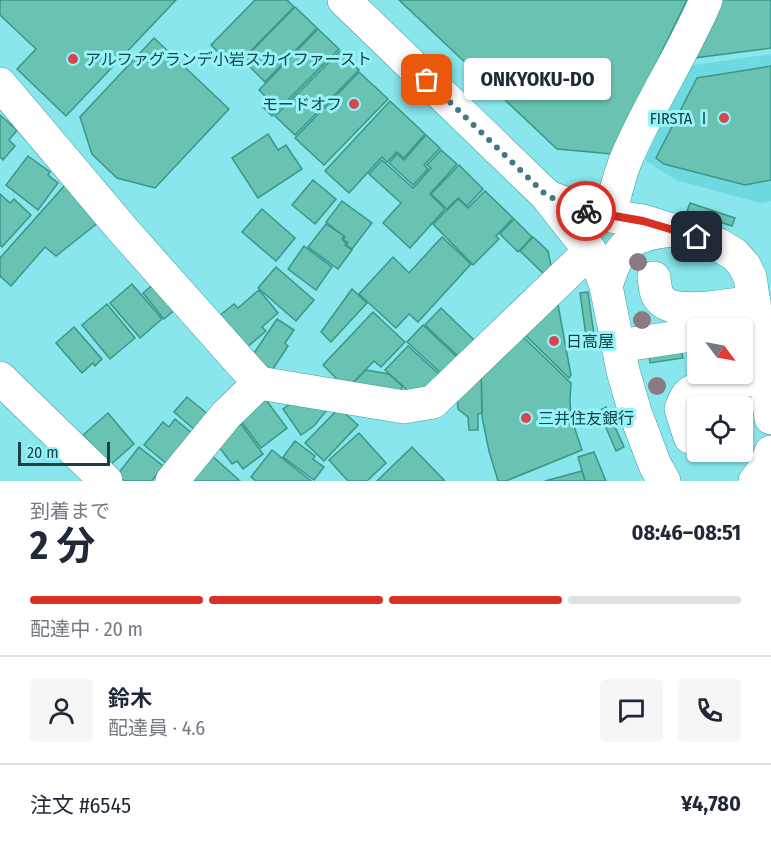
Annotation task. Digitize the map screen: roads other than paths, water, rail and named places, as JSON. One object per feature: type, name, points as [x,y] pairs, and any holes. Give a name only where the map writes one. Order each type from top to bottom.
[{"type":"street","points":[[344,0],[547,196],[590,250],[606,286],[623,372],[635,412],[655,465],[664,481]]},
{"type":"street","points":[[610,215],[626,159],[656,95],[694,29],[706,0]]},
{"type":"street","points":[[0,84],[115,221],[259,382],[404,407],[433,402],[590,250]]},
{"type":"street","points":[[547,196],[590,213],[643,221],[675,230],[718,245],[734,254],[744,265],[750,277],[748,318],[666,305],[657,295],[654,278]]},
{"type":"street","points":[[606,286],[612,266],[622,249],[631,241],[649,232],[675,230]]},
{"type":"street","points":[[618,346],[687,336]]},
{"type":"street","points":[[753,336],[765,378],[771,418]]},
{"type":"street","points":[[0,378],[106,481]]},
{"type":"street","points":[[687,428],[681,410],[687,396],[696,389],[765,378]]},
{"type":"street","points":[[172,481],[226,415],[259,382]]},
{"type":"street","points":[[755,481],[765,468],[771,452]]},
{"type":"place","name":"アルファグランデ小岩スカイファースト","points":[[73,59]]},
{"type":"place","name":"ONKYOKU-DO","points":[[427,80]]},
{"type":"place","name":"モードオフ","points":[[354,104]]},
{"type":"place","name":"FIRSTA Ⅰ","points":[[724,118]]},
{"type":"place","name":"日高屋","points":[[554,341]]},
{"type":"place","name":"三井住友銀行","points":[[526,418]]}]
